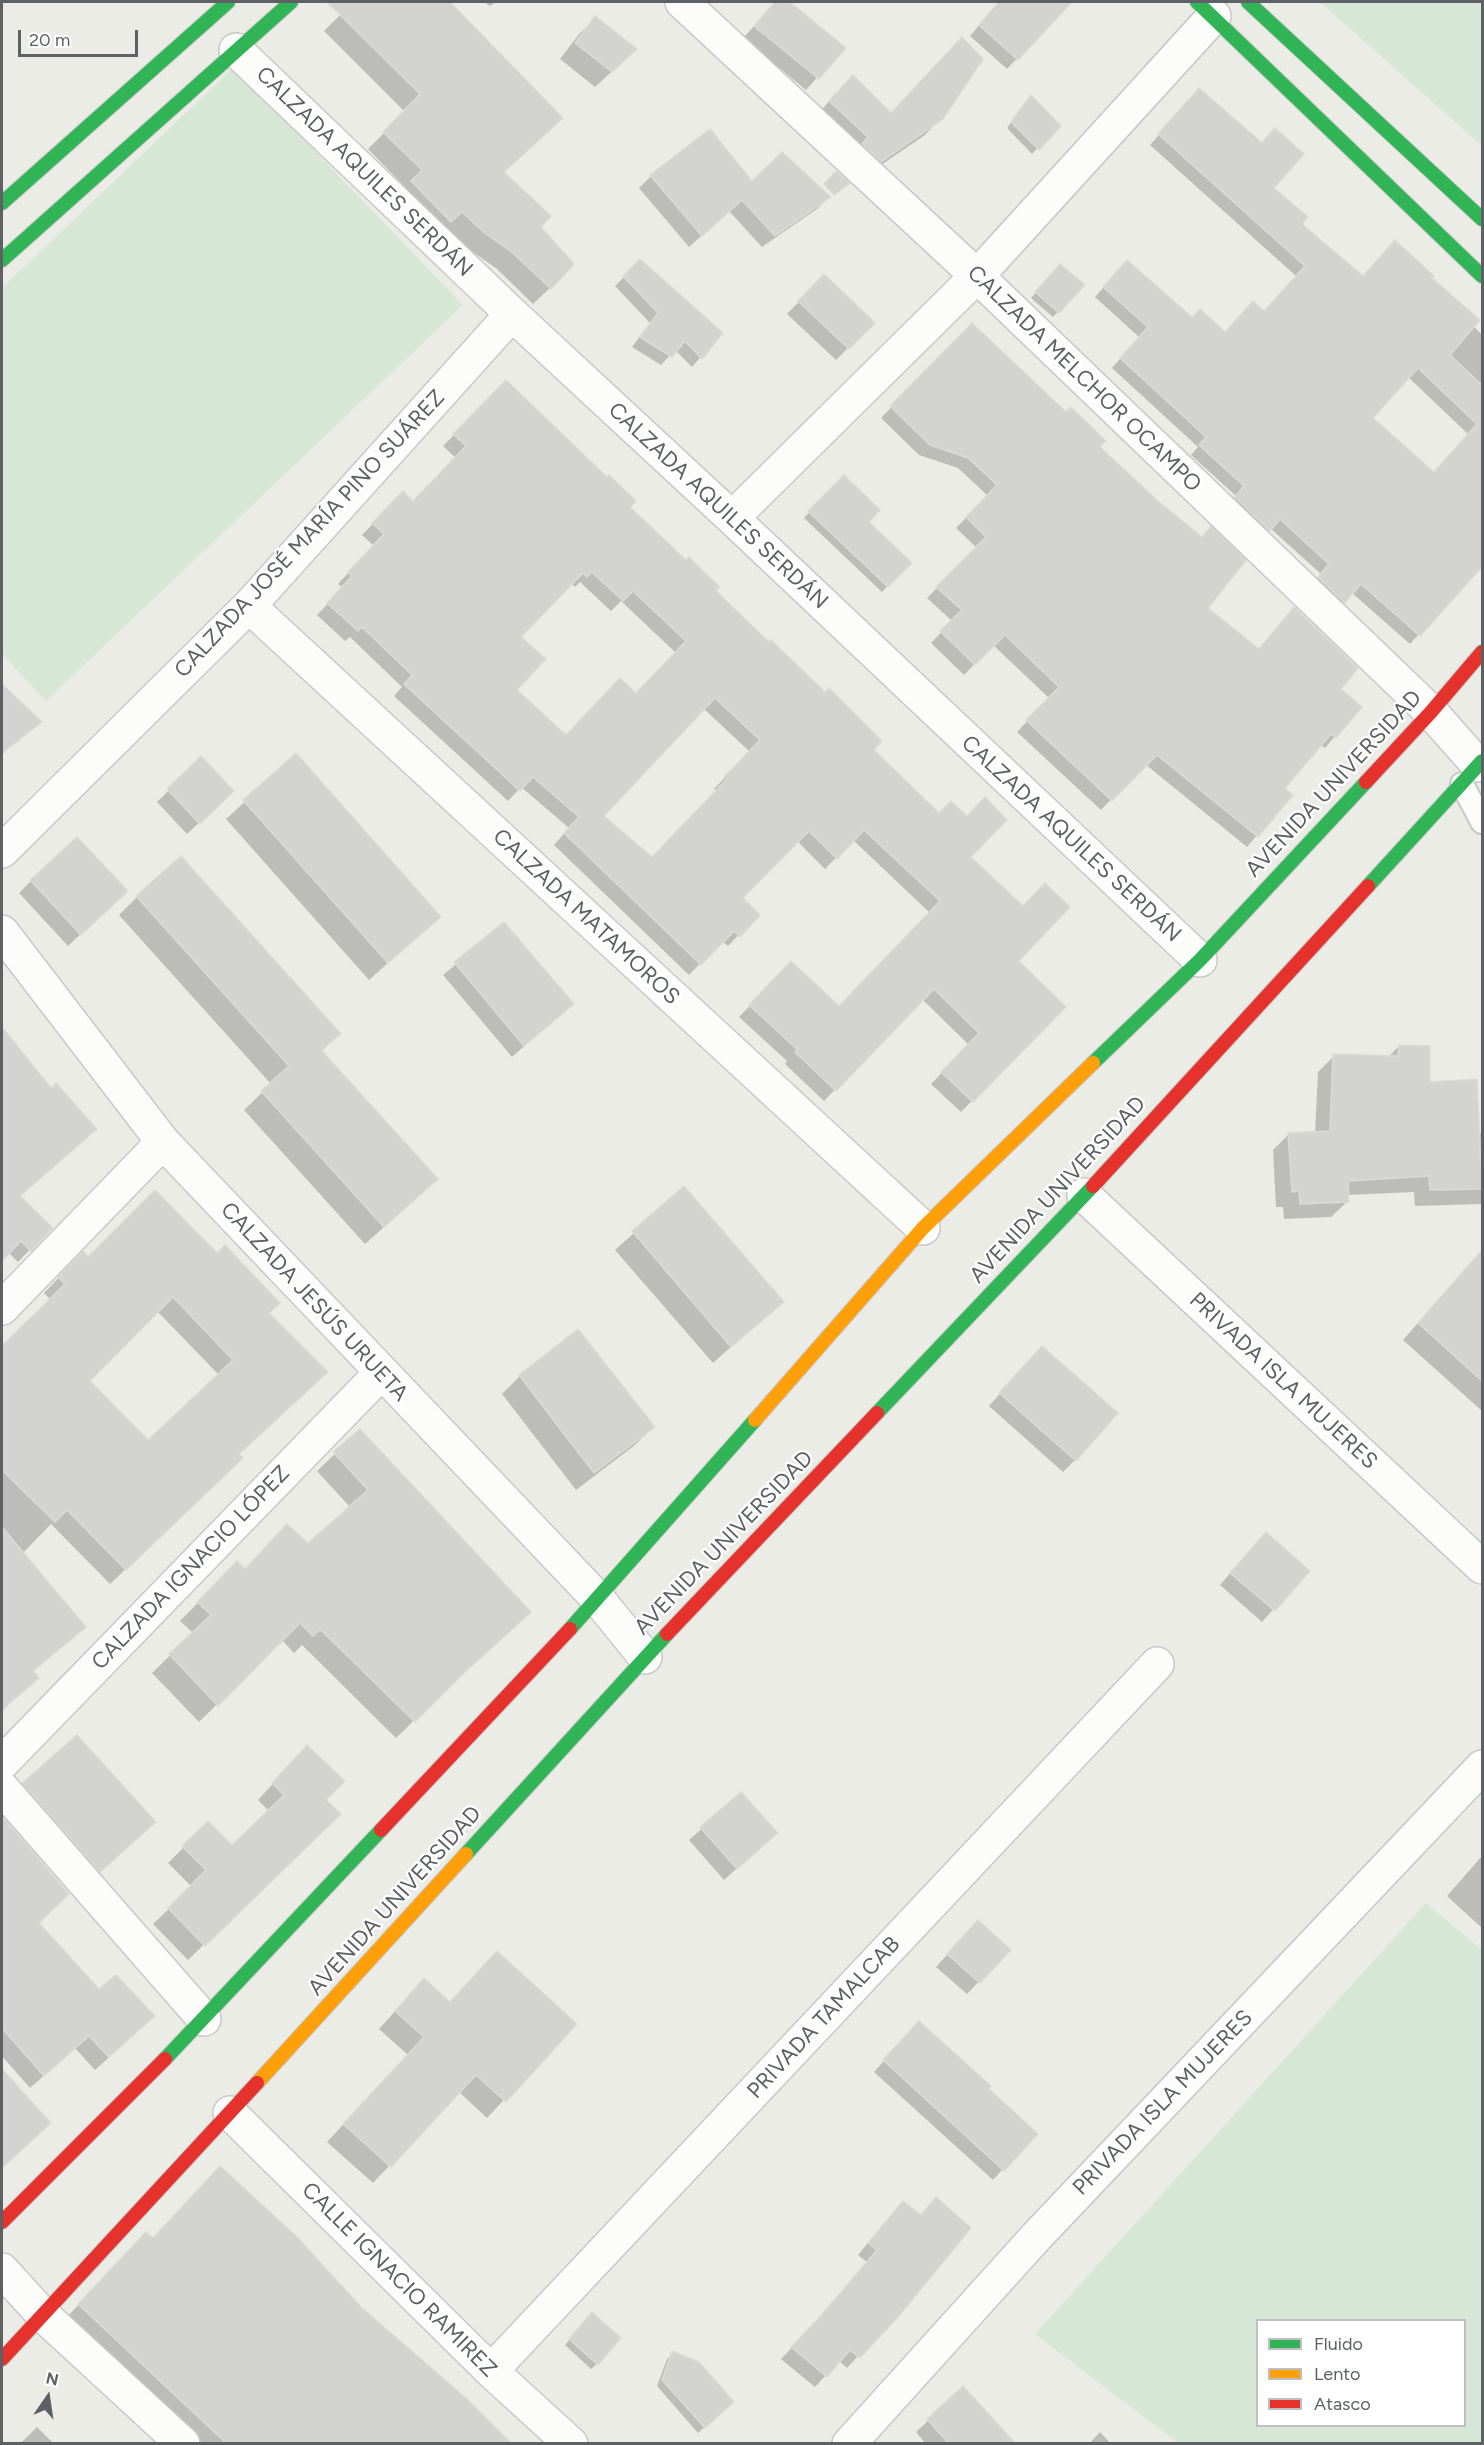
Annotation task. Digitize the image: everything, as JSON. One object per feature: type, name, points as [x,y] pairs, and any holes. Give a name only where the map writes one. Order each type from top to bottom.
[{"type":"main road","points":[[2,203],[228,2]]},
{"type":"main road","points":[[2,260],[291,2]]},
{"type":"main road","points":[[1248,2],[1482,219]]},
{"type":"main road","points":[[1205,9],[1482,276]]},
{"type":"main road","name":"AVENIDA UNIVERSIDAD","points":[[2,2222],[204,2019],[598,1599],[923,1228],[1200,960],[1431,712],[1482,652]]},
{"type":"main road","name":"AVENIDA UNIVERSIDAD","points":[[2,2359],[230,2113],[645,1657],[1084,1195],[1474,770]]},
{"type":"street","name":"CALZADA MELCHOR OCAMPO","points":[[682,2],[976,276],[1431,712],[1474,770]]},
{"type":"street","points":[[732,518],[976,276],[1205,9]]},
{"type":"street","name":"CALZADA AQUILES SERDÁN","points":[[236,50],[512,314],[732,518],[1200,960]]},
{"type":"street","name":"CALZADA JOSÉ MARÍA PINO SUÁREZ","points":[[2,851],[249,606],[512,314]]},
{"type":"street","name":"CALZADA MATAMOROS","points":[[249,606],[923,1228]]},
{"type":"street","name":"CALZADA JESÚS URUETA","points":[[2,932],[163,1142],[598,1599],[645,1657]]},
{"type":"street","points":[[2,1308],[163,1142]]},
{"type":"street","name":"PRIVADA ISLA MUJERES","points":[[1084,1195],[1482,1567]]},
{"type":"street","name":"CALZADA IGNACIO LÓPEZ","points":[[2,1763],[381,1373]]},
{"type":"street","name":"PRIVADA TAMALCAB","points":[[491,2371],[1157,1664]]},
{"type":"street","name":"PRIVADA ISLA MUJERES","points":[[849,2444],[1036,2237],[1482,1767]]},
{"type":"street","points":[[2,1788],[204,2019]]},
{"type":"street","name":"CALLE IGNACIO RAMIREZ","points":[[230,2113],[491,2371],[571,2444]]},
{"type":"street","points":[[2,2270],[43,2315],[183,2444]]},
{"type":"lane","points":[[1474,770],[1482,822]]},
{"type":"green space","points":[[1320,2],[1482,2],[1482,146]]},
{"type":"green space","points":[[234,67],[463,305],[46,701],[2,654],[2,288]]},
{"type":"green space","points":[[1426,1903],[1482,1950],[1482,2443],[1178,2443],[1035,2334]]},
{"type":"building","points":[[327,2],[450,2],[563,118],[504,172],[551,216],[541,227],[574,264],[551,289],[513,253],[486,234],[462,212],[451,222],[411,181],[422,170],[383,132],[420,94]]},
{"type":"building","points":[[775,2],[790,2],[846,48],[819,79],[754,26]]},
{"type":"building","points":[[999,2],[1072,2],[1018,60],[979,25]]},
{"type":"building","points":[[595,16],[637,49],[612,72],[575,43]]},
{"type":"building","points":[[962,37],[983,59],[943,119],[881,162],[862,144],[868,137],[829,101],[853,75],[891,113]]},
{"type":"building","points":[[1199,88],[1262,143],[1275,128],[1304,154],[1274,188],[1308,217],[1302,224],[1363,276],[1395,240],[1434,276],[1432,278],[1480,320],[1450,355],[1482,385],[1482,567],[1420,636],[1361,584],[1345,603],[1318,577],[1329,564],[1280,519],[1270,531],[1235,497],[1244,486],[1199,445],[1206,437],[1120,358],[1148,327],[1103,287],[1127,260],[1192,317],[1200,309],[1225,332],[1253,301],[1264,311],[1305,266],[1158,134]],"holes":[[[1418,368],[1477,424],[1434,472],[1373,418]]]},
{"type":"building","points":[[1031,95],[1061,126],[1039,150],[1011,122]]},
{"type":"building","points":[[710,129],[752,181],[782,152],[831,197],[775,236],[742,200],[702,236],[650,175]]},
{"type":"building","points":[[836,171],[850,183],[834,195],[824,184]]},
{"type":"building","points":[[640,259],[723,333],[702,359],[685,341],[672,357],[640,337],[658,313],[623,276]]},
{"type":"building","points":[[1060,264],[1085,285],[1059,313],[1035,292]]},
{"type":"building","points":[[824,274],[875,323],[849,349],[798,301]]},
{"type":"building","points":[[972,323],[1066,412],[1071,407],[1106,441],[1100,447],[1159,502],[1202,537],[1211,526],[1246,560],[1208,608],[1259,649],[1294,607],[1358,668],[1341,689],[1362,707],[1336,738],[1331,734],[1285,788],[1293,795],[1258,837],[1157,755],[1112,801],[1026,720],[1059,687],[1005,635],[975,665],[940,631],[962,610],[936,587],[986,537],[966,517],[997,485],[968,458],[930,445],[890,406]]},
{"type":"building","points":[[506,380],[607,477],[609,475],[636,501],[630,507],[686,560],[689,557],[720,587],[716,591],[769,642],[771,640],[825,692],[829,688],[882,741],[874,750],[939,813],[951,801],[967,816],[985,797],[1007,820],[971,857],[1023,906],[1045,883],[1070,907],[1019,961],[1066,1007],[973,1102],[941,1072],[979,1033],[934,989],[836,1091],[795,1052],[797,1049],[749,1005],[791,961],[839,1006],[940,901],[864,830],[837,859],[809,831],[743,898],[760,915],[740,937],[734,931],[701,965],[564,833],[579,817],[533,777],[520,791],[404,684],[412,675],[362,627],[358,631],[327,603],[352,576],[348,572],[384,534],[372,523],[403,491],[413,501],[466,446],[453,434]],"holes":[[[592,572],[623,601],[633,591],[686,641],[636,693],[620,678],[566,735],[517,690],[546,659],[521,637],[583,573],[587,577]],[[715,698],[760,740],[724,777],[727,779],[652,857],[604,816]]]},
{"type":"building","points":[[844,475],[880,510],[869,522],[912,563],[888,587],[808,511]]},
{"type":"building","points":[[2,684],[42,722],[2,753]]},
{"type":"building","points":[[296,753],[441,917],[388,963],[243,800]]},
{"type":"building","points":[[201,756],[234,791],[200,824],[167,789]]},
{"type":"building","points":[[77,837],[128,891],[81,935],[30,880]]},
{"type":"building","points":[[181,856],[341,1034],[321,1050],[438,1179],[384,1227],[261,1091],[289,1066],[136,896]]},
{"type":"building","points":[[504,922],[574,1004],[524,1046],[454,962]]},
{"type":"building","points":[[2,1027],[51,1088],[56,1083],[97,1129],[20,1196],[53,1228],[31,1251],[21,1241],[2,1261]]},
{"type":"building","points":[[1399,1045],[1430,1046],[1430,1082],[1477,1079],[1482,1189],[1430,1190],[1429,1176],[1348,1181],[1349,1202],[1300,1204],[1299,1191],[1292,1192],[1288,1133],[1330,1131],[1333,1054],[1398,1056]]},
{"type":"building","points":[[684,1186],[784,1302],[731,1347],[632,1231]]},
{"type":"building","points":[[155,1190],[217,1253],[225,1245],[280,1303],[269,1313],[328,1372],[239,1454],[243,1458],[126,1570],[67,1510],[55,1522],[2,1470],[2,1346],[65,1284],[58,1277],[83,1251],[88,1257]],"holes":[[[173,1297],[233,1360],[148,1440],[90,1381]]]},
{"type":"building","points":[[1482,1250],[1482,1381],[1418,1323]]},
{"type":"building","points":[[578,1329],[655,1427],[594,1473],[519,1375]]},
{"type":"building","points":[[1042,1346],[1118,1413],[1076,1461],[999,1393]]},
{"type":"building","points":[[360,1429],[531,1612],[463,1674],[415,1722],[320,1629],[313,1636],[300,1623],[218,1706],[169,1654],[211,1615],[197,1602],[237,1561],[245,1569],[287,1524],[308,1543],[368,1490],[333,1452]]},
{"type":"building","points":[[2,1527],[86,1627],[33,1671],[39,1678],[2,1710]]},
{"type":"building","points":[[1266,1532],[1310,1571],[1275,1611],[1230,1573]]},
{"type":"building","points":[[77,1735],[156,1822],[100,1872],[22,1783]]},
{"type":"building","points":[[307,1745],[345,1781],[326,1800],[341,1814],[205,1946],[168,1908],[206,1870],[182,1846],[208,1821],[232,1845],[284,1795],[272,1783]]},
{"type":"building","points":[[741,1792],[778,1833],[737,1869],[700,1827]]},
{"type":"building","points":[[2,1816],[69,1894],[39,1923],[99,1989],[116,1975],[155,2016],[109,2057],[89,2036],[44,2076],[2,2028]]},
{"type":"building","points":[[978,1920],[1011,1950],[980,1983],[947,1954]]},
{"type":"building","points":[[497,1951],[577,2024],[506,2102],[476,2075],[391,2167],[343,2124],[424,2037],[395,2011],[424,1978],[450,2002]]},
{"type":"building","points":[[919,2021],[991,2086],[989,2089],[1038,2134],[1004,2171],[883,2060]]},
{"type":"building","points":[[2,2069],[51,2123],[2,2168]]},
{"type":"building","points":[[220,2166],[298,2238],[362,2308],[467,2399],[512,2444],[227,2444],[78,2304],[146,2232],[153,2238]]},
{"type":"building","points":[[936,2197],[971,2228],[898,2317],[860,2358],[850,2350],[827,2377],[791,2347],[877,2250],[868,2243],[903,2201],[921,2215]]},
{"type":"building","points":[[592,2312],[621,2338],[598,2365],[569,2339]]},
{"type":"building","points":[[672,2351],[699,2362],[734,2402],[705,2428],[662,2380]]},
{"type":"building","points":[[963,2386],[1016,2444],[949,2444],[927,2419]]},
{"type":"traffic: fast","points":[[2,203],[228,2]]},
{"type":"traffic: fast","points":[[2,260],[291,2]]},
{"type":"traffic: fast","points":[[1197,2],[1482,276]]},
{"type":"traffic: fast","points":[[1248,2],[1482,219]]},
{"type":"traffic: fast","points":[[1368,886],[1482,761]]},
{"type":"traffic: fast","points":[[1093,1063],[1200,960],[1366,782]]},
{"type":"traffic: fast","points":[[877,1413],[1093,1186]]},
{"type":"traffic: fast","points":[[570,1629],[755,1420]]},
{"type":"traffic: fast","points":[[466,1854],[667,1634]]},
{"type":"traffic: fast","points":[[165,2059],[381,1830]]},
{"type":"traffic: slow","points":[[755,1420],[923,1228],[1093,1063]]},
{"type":"traffic: slow","points":[[257,2083],[466,1854]]},
{"type":"traffic: jam","points":[[1366,782],[1431,712],[1482,652]]},
{"type":"traffic: jam","points":[[1093,1186],[1368,886]]},
{"type":"traffic: jam","points":[[667,1634],[877,1413]]},
{"type":"traffic: jam","points":[[381,1830],[570,1629]]},
{"type":"traffic: jam","points":[[2,2222],[165,2059]]},
{"type":"traffic: jam","points":[[2,2359],[257,2083]]}]
